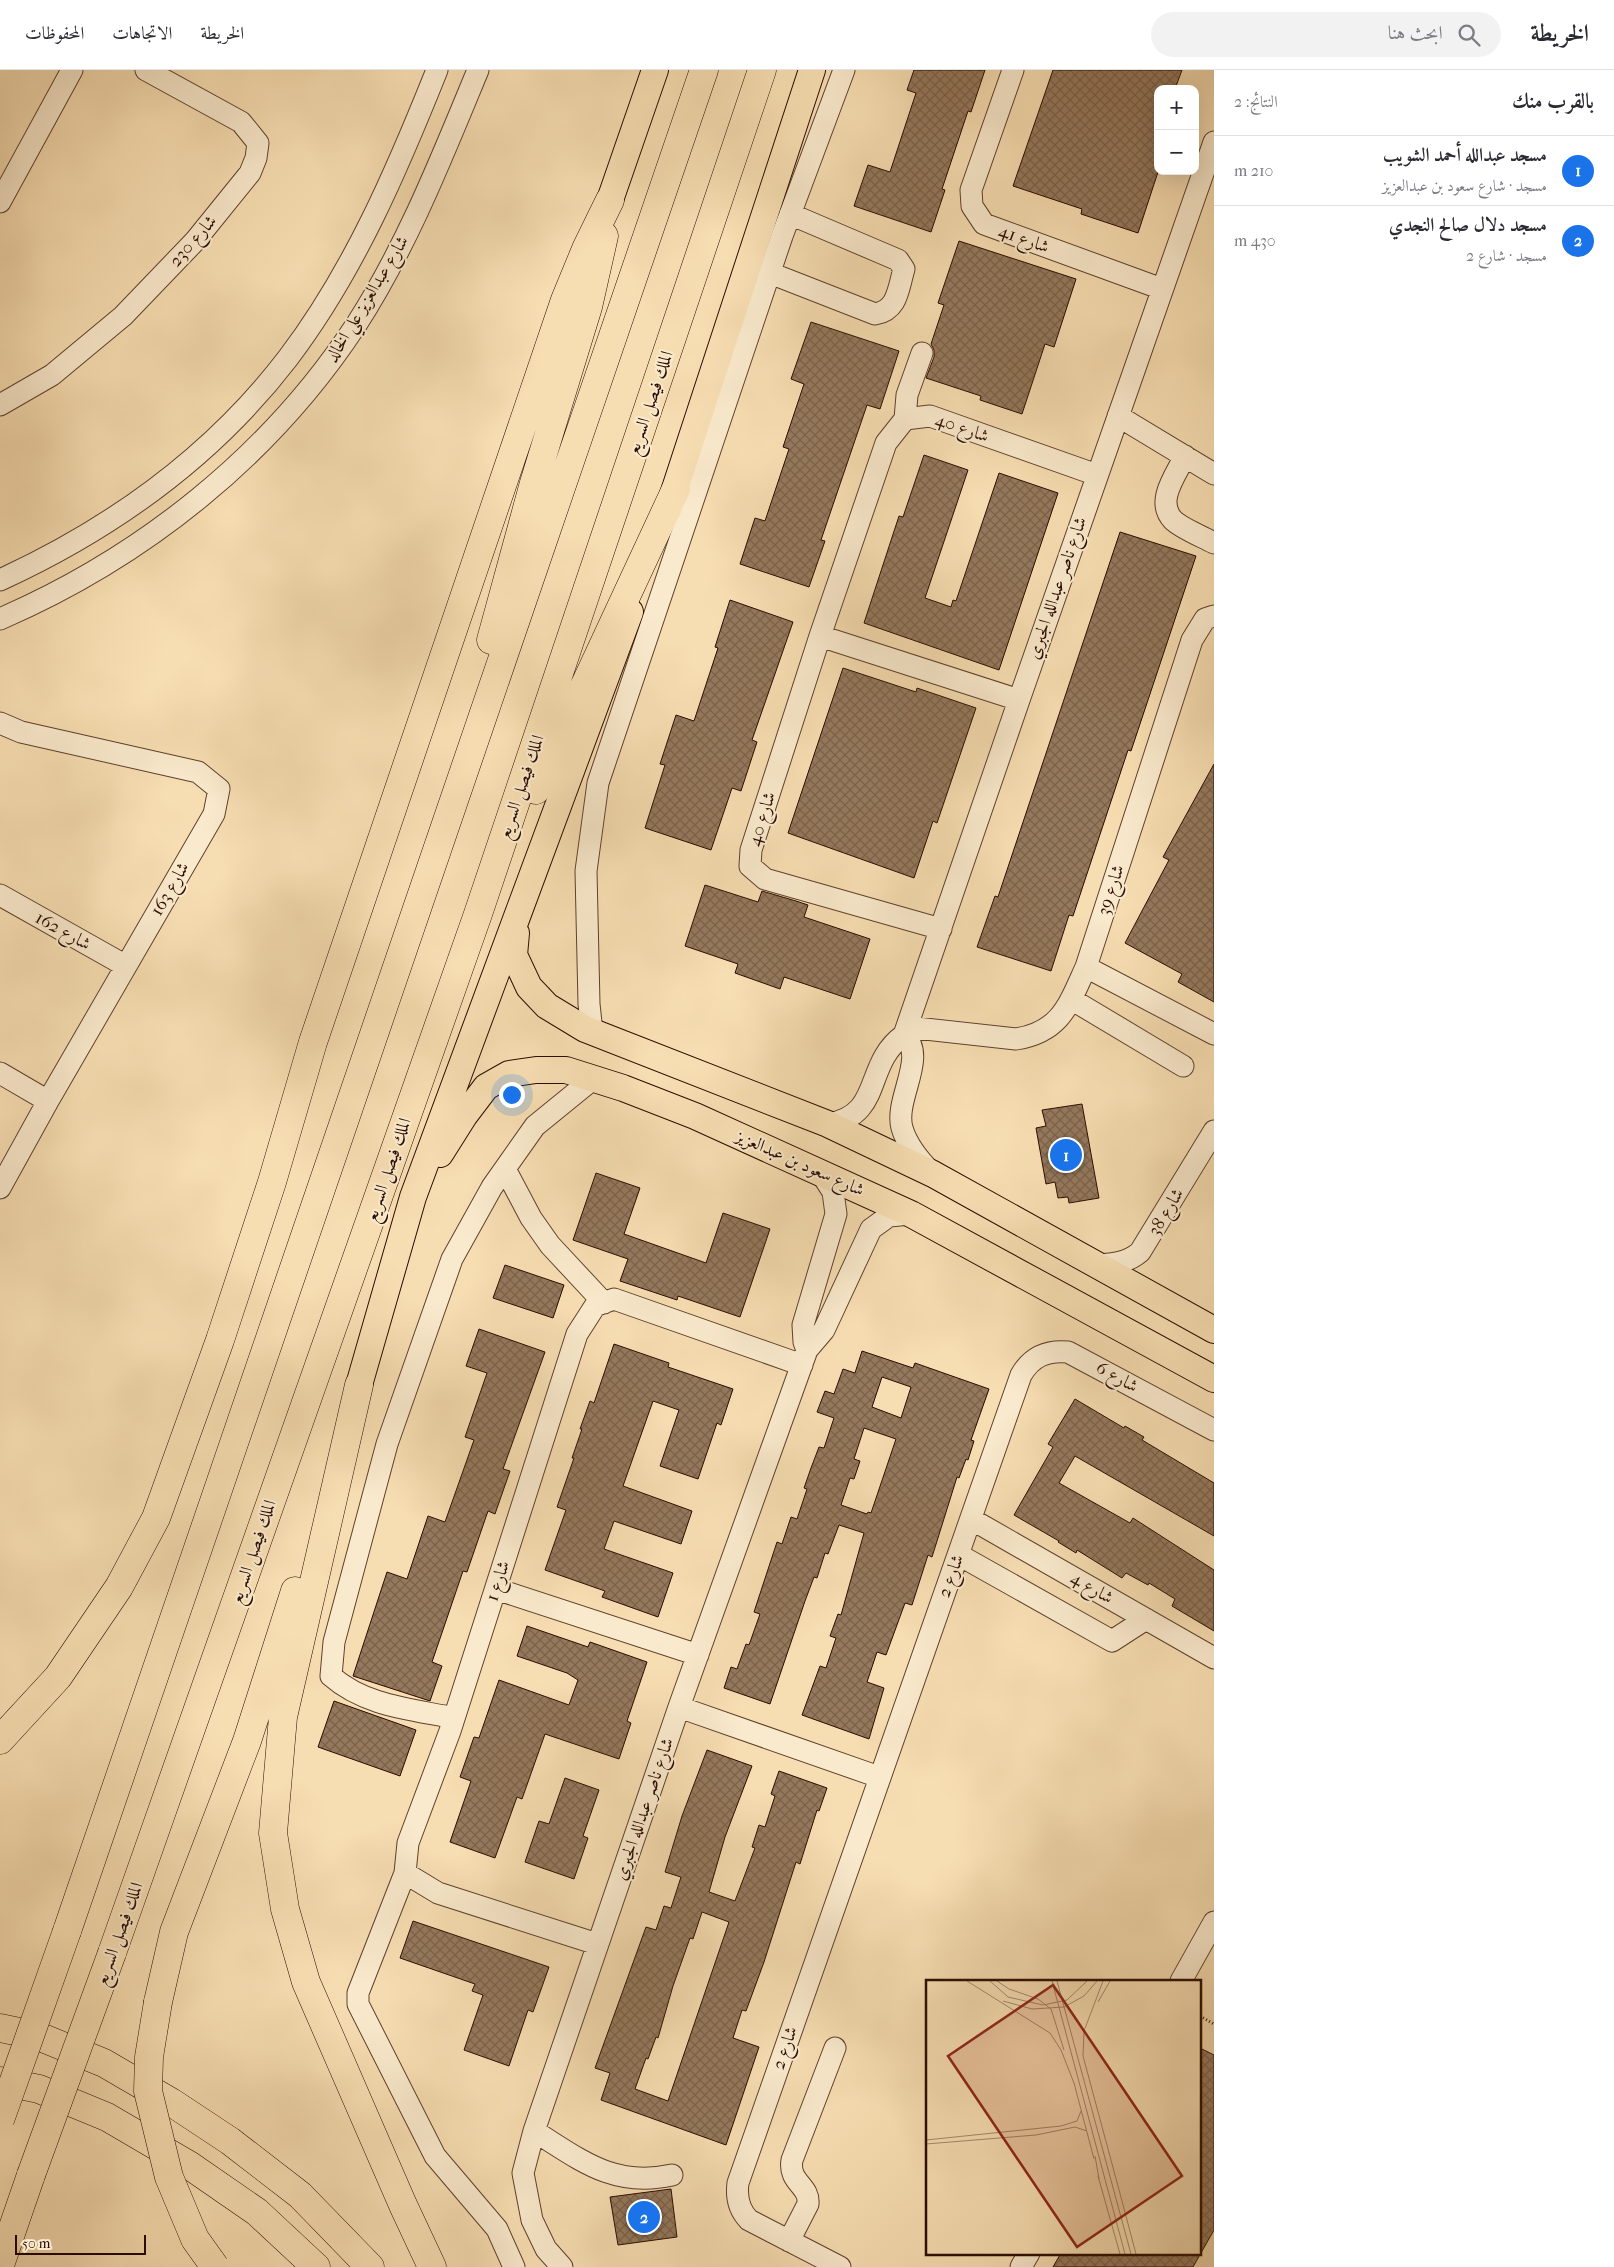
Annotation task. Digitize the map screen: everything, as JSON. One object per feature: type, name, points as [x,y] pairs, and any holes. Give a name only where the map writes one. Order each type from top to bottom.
[{"type":"highway","points":[[0,2120],[67,1931],[704,70]]},
{"type":"highway","name":"الملك فيصل السريع","points":[[0,2265],[31,2174],[112,1953],[478,914],[762,70]]},
{"type":"highway","points":[[460,782],[473,705],[534,483],[588,307],[610,200]]},
{"type":"highway","points":[[0,1740],[58,1677],[120,1587],[156,1518],[220,1340],[272,1182],[316,1032],[565,300],[586,249],[610,200]]},
{"type":"highway","points":[[478,914],[676,489]]},
{"type":"highway","points":[[215,2267],[195,2239],[169,2177],[148,2091],[150,2057],[158,2002],[174,1932],[247,1741],[359,1385]]},
{"type":"highway","points":[[359,1385],[283,1717],[273,1833],[285,1909],[306,1982],[432,2267]]},
{"type":"highway","points":[[0,2028],[38,2036],[104,2063],[171,2102],[230,2142],[300,2195],[370,2267]]},
{"type":"highway","points":[[0,2081],[39,2089],[107,2117],[189,2165],[257,2212],[316,2267]]},
{"type":"main road","points":[[610,200],[655,70]]},
{"type":"main road","name":"الملك فيصل السريع","points":[[359,1385],[414,1197],[676,489],[812,70]]},
{"type":"main road","points":[[517,921],[514,955],[529,987],[547,1006],[592,1032],[712,1077],[828,1124],[933,1174],[1214,1330]]},
{"type":"main road","name":"شارع سعود بن عبدالعزيز","points":[[414,1197],[464,1116],[486,1087],[509,1074],[536,1070],[566,1070],[594,1078],[695,1116],[911,1214],[1214,1379]]},
{"type":"main road","points":[[695,1116],[689,1103],[692,1088],[698,1082],[712,1077]]},
{"type":"street","points":[[0,202],[72,70]]},
{"type":"street","name":"شارع 230","points":[[4,399],[52,375],[123,316],[195,241],[250,173],[256,158],[258,143],[241,122],[146,70]]},
{"type":"street","name":"شارع عبدالعزيز علي الخالد","points":[[0,580],[65,548],[137,503],[209,443],[265,386],[288,358],[316,317],[364,237],[402,157],[437,70]]},
{"type":"street","name":"شارع عبدالعزيز علي الخالد","points":[[0,619],[73,584],[148,537],[235,467],[292,408],[351,331],[397,254],[438,168],[478,70]]},
{"type":"street","points":[[592,1032],[589,1004],[586,871],[598,783],[790,214],[844,70]]},
{"type":"street","name":"شارع 41","points":[[1013,70],[971,190],[972,206],[984,224],[1162,289]]},
{"type":"street","name":"شارع ناصر عبدالله الجبري","points":[[828,1124],[848,1119],[862,1107],[883,1056],[906,1031],[1018,700],[1214,142]]},
{"type":"street","points":[[770,273],[875,314],[885,312],[892,307],[904,269],[898,260],[790,214]]},
{"type":"street","points":[[905,419],[907,395],[922,353]]},
{"type":"street","name":"شارع 40","points":[[941,929],[765,879],[750,866],[751,850],[820,636],[886,443],[905,419],[930,416],[1096,476]]},
{"type":"street","points":[[1118,416],[1214,474]]},
{"type":"street","points":[[1185,456],[1166,494],[1166,506],[1174,520],[1214,543]]},
{"type":"street","name":"شارع 39","points":[[906,1031],[1004,1038],[1028,1037],[1049,1027],[1058,1019],[1071,999],[1086,967],[1192,640],[1205,619],[1214,616]]},
{"type":"street","points":[[820,636],[1018,700]]},
{"type":"street","name":"شارع 163","points":[[0,723],[21,732],[198,772],[219,789],[214,814],[48,1101],[0,1188]]},
{"type":"street","name":"شارع 162","points":[[0,895],[126,966]]},
{"type":"street","points":[[1086,967],[1214,1034]]},
{"type":"street","points":[[1071,999],[1183,1066]]},
{"type":"street","points":[[906,1031],[913,1055],[900,1111],[902,1128],[916,1154],[933,1174]]},
{"type":"street","points":[[0,1073],[48,1101]]},
{"type":"street","points":[[454,1718],[365,1699],[345,1688],[331,1676],[334,1642],[387,1444],[452,1259],[492,1187],[535,1126],[594,1078]]},
{"type":"street","name":"شارع 38","points":[[1097,1265],[1125,1261],[1140,1252],[1211,1144]]},
{"type":"street","points":[[505,1169],[531,1218],[550,1246],[604,1303],[614,1299],[805,1358]]},
{"type":"street","name":"شارع ناصر عبدالله الجبري","points":[[805,1358],[803,1325],[836,1214],[833,1192],[821,1173]]},
{"type":"street","name":"شارع ناصر عبدالله الجبري","points":[[562,2267],[546,2249],[532,2220],[523,2173],[534,2131],[679,1707],[805,1358],[824,1330],[871,1229],[889,1216],[911,1214]]},
{"type":"street","name":"شارع 1","points":[[514,2267],[497,2229],[435,2156],[358,2004],[358,1993],[405,1873],[408,1843],[454,1718],[577,1334],[594,1306],[604,1303]]},
{"type":"street","name":"شارع 6","points":[[1021,1375],[1030,1362],[1044,1353],[1052,1351],[1068,1352],[1214,1430]]},
{"type":"street","name":"شارع 2","points":[[840,2267],[756,2225],[744,2214],[737,2200],[738,2184],[1021,1375]]},
{"type":"street","name":"شارع 4","points":[[971,1519],[1214,1658]]},
{"type":"street","points":[[959,1555],[1112,1641],[1146,1619]]},
{"type":"street","points":[[496,1589],[698,1655]]},
{"type":"street","points":[[679,1707],[879,1777]]},
{"type":"street","points":[[405,1873],[438,1893],[597,1944]]},
{"type":"street","points":[[1182,1980],[1214,1922]]},
{"type":"street","points":[[789,2241],[808,2204],[809,2198],[807,2192],[794,2179],[791,2167],[792,2160],[835,2048]]},
{"type":"street","points":[[534,2131],[602,2172],[630,2179],[644,2180],[672,2176]]},
{"type":"street","points":[[1021,2267],[1028,2254]]},
{"type":"path","points":[[1202,2017],[1214,2024]]},
{"type":"building","points":[[914,70],[985,70],[971,112],[968,111],[942,189],[945,190],[931,232],[854,206],[868,165],[890,172],[916,93],[907,90]]},
{"type":"building","points":[[1053,70],[1182,70],[1176,85],[1154,85],[1154,175],[1157,175],[1138,233],[1081,214],[1082,209],[1013,186]]},
{"type":"building","points":[[959,241],[1076,279],[1054,347],[1045,344],[1022,414],[980,400],[981,396],[926,378],[934,357],[934,350],[931,344],[944,305],[938,303]]},
{"type":"building","points":[[811,322],[899,351],[880,409],[867,405],[821,540],[825,541],[809,587],[740,564],[755,518],[765,521],[789,449],[783,447],[804,384],[791,379]]},
{"type":"building","points":[[924,455],[968,470],[925,598],[951,607],[953,600],[956,601],[999,473],[1058,493],[999,670],[864,623],[899,516],[903,517]]},
{"type":"building","points":[[1120,532],[1196,556],[1131,751],[1128,750],[1073,916],[1069,915],[1051,971],[977,947],[995,896],[998,897]]},
{"type":"building","points":[[730,600],[793,622],[752,740],[757,742],[741,791],[732,788],[711,850],[645,828],[665,765],[660,764],[676,715],[694,721],[718,648],[715,647]]},
{"type":"building","points":[[843,668],[916,692],[917,688],[976,708],[937,823],[933,821],[914,878],[788,833]]},
{"type":"building","points":[[1214,764],[1214,1002],[1178,982],[1182,974],[1125,943],[1169,860],[1163,857]]},
{"type":"building","points":[[705,885],[758,902],[762,891],[796,901],[808,905],[804,917],[870,939],[850,999],[784,977],[780,989],[735,973],[738,964],[685,946]]},
{"type":"building","points":[[1082,1104],[1099,1198],[1069,1203],[1068,1197],[1058,1198],[1055,1182],[1046,1184],[1036,1128],[1046,1126],[1042,1110]]},
{"type":"building","points":[[596,1173],[640,1188],[624,1234],[706,1263],[723,1213],[770,1229],[740,1317],[678,1296],[677,1300],[620,1281],[628,1259],[573,1240]]},
{"type":"building","points":[[505,1265],[564,1285],[553,1318],[493,1298]]},
{"type":"building","points":[[479,1329],[545,1352],[503,1469],[510,1471],[495,1514],[488,1511],[467,1572],[463,1571],[432,1662],[442,1666],[430,1701],[353,1676],[387,1572],[407,1579],[428,1516],[445,1522],[474,1440],[465,1437],[487,1373],[466,1366]]},
{"type":"building","points":[[614,1344],[669,1363],[668,1367],[733,1389],[721,1425],[717,1423],[698,1479],[660,1466],[679,1410],[653,1401],[623,1486],[692,1511],[681,1544],[614,1521],[604,1549],[673,1573],[658,1617],[602,1597],[605,1591],[545,1570],[566,1510],[557,1507],[574,1458],[572,1458],[582,1429],[580,1429],[590,1401],[594,1403]]},
{"type":"building","points":[[862,1351],[913,1368],[915,1363],[989,1389],[971,1440],[974,1441],[968,1460],[966,1459],[959,1478],[957,1477],[932,1557],[928,1555],[912,1605],[905,1603],[886,1655],[877,1652],[867,1682],[884,1688],[869,1739],[802,1715],[820,1666],[826,1668],[836,1638],[830,1636],[838,1614],[841,1615],[864,1533],[839,1525],[828,1554],[825,1553],[817,1578],[814,1577],[770,1704],[724,1688],[731,1667],[737,1669],[746,1644],[749,1645],[760,1614],[754,1612],[777,1542],[782,1544],[791,1517],[797,1519],[807,1489],[804,1488],[811,1468],[819,1447],[824,1448],[834,1418],[817,1412],[825,1391],[834,1394],[843,1369],[855,1373]],"holes":[[[882,1377],[911,1387],[901,1418],[872,1407]],[[864,1428],[896,1439],[871,1513],[868,1512],[867,1514],[841,1505],[850,1478],[854,1479],[860,1461],[854,1459]]]},
{"type":"building","points":[[1075,1399],[1124,1428],[1125,1426],[1144,1437],[1142,1440],[1214,1483],[1214,1536],[1075,1456],[1059,1483],[1130,1523],[1133,1518],[1214,1570],[1214,1631],[1172,1606],[1175,1599],[1149,1583],[1148,1585],[1126,1573],[1122,1578],[1077,1550],[1076,1553],[1014,1515],[1053,1447],[1048,1444]]},
{"type":"building","points":[[527,1626],[588,1647],[590,1642],[647,1662],[627,1721],[631,1723],[619,1759],[545,1734],[522,1799],[517,1797],[495,1858],[450,1842],[471,1781],[460,1777],[474,1737],[479,1738],[499,1680],[569,1705],[578,1680],[567,1673],[517,1656]]},
{"type":"building","points":[[334,1701],[416,1730],[400,1776],[318,1747]]},
{"type":"building","points":[[707,1750],[752,1766],[725,1837],[709,1892],[735,1901],[755,1848],[752,1847],[759,1825],[765,1827],[775,1796],[771,1794],[779,1771],[827,1788],[819,1811],[817,1810],[800,1864],[796,1862],[764,1962],[746,2011],[742,2010],[733,2038],[759,2047],[726,2145],[601,2100],[610,2073],[595,2068],[646,1927],[656,1930],[664,1906],[671,1908],[681,1877],[665,1872],[682,1816]],"holes":[[[702,1912],[729,1922],[668,2101],[635,2089],[646,2058],[648,2059],[656,2037],[658,2038],[673,1986],[690,1938],[693,1939]]]},
{"type":"building","points":[[565,1778],[599,1790],[583,1836],[588,1838],[574,1879],[525,1862],[539,1821],[549,1824]]},
{"type":"building","points":[[413,1921],[549,1967],[533,2012],[528,2010],[509,2066],[464,2050],[483,1995],[472,1991],[475,1984],[400,1958]]},
{"type":"building","points":[[1202,2049],[1214,2055],[1214,2230],[1202,2251]]},
{"type":"building","points":[[671,2189],[677,2237],[618,2245],[610,2197]]},
{"type":"building","points":[[1060,2254],[1200,2254],[1193,2267],[1053,2267]]},
{"type":"place","name":"مسجد عبدالله أحمد الشويب","points":[[1066,1155]]},
{"type":"place","name":"مسجد دلال صالح النجدي","points":[[644,2217]]}]
